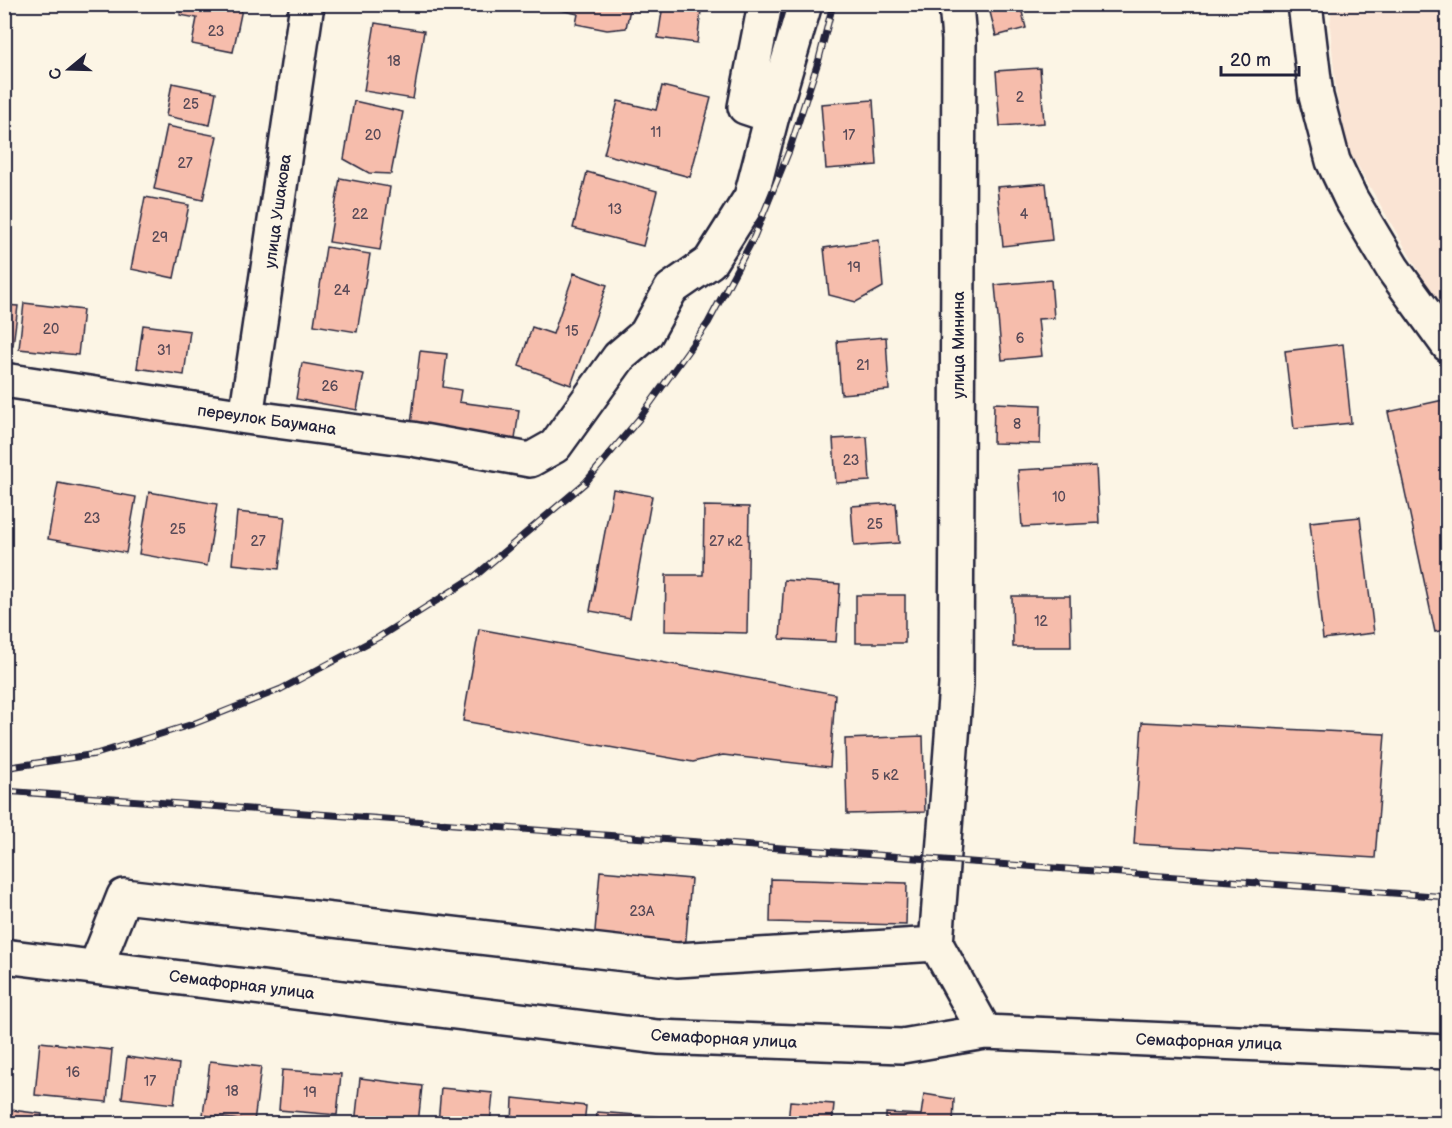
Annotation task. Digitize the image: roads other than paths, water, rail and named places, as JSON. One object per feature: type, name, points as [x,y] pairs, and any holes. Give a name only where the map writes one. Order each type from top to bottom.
[{"type":"street","name":"улица Ушакова","points":[[246,417],[307,4]]},
{"type":"street","points":[[764,5],[745,107],[772,116],[805,4]]},
{"type":"street","name":"улица Минина","points":[[936,944],[956,685],[959,40],[956,4]]},
{"type":"street","points":[[1305,4],[1316,96],[1333,161],[1351,199],[1393,269],[1448,345]]},
{"type":"street","points":[[764,5],[790,59]]},
{"type":"street","name":"переулок Баумана","points":[[4,380],[246,417],[412,438],[530,460],[555,446],[619,357],[646,334],[671,289],[710,262],[751,197],[772,116]]},
{"type":"street","points":[[96,966],[124,896],[678,960],[936,944],[985,1032]]},
{"type":"street","name":"Семафорная улица","points":[[4,956],[658,1036],[902,1046],[985,1032],[1448,1052]]},
{"type":"railway","points":[[4,768],[96,754],[193,724],[281,689],[379,637],[474,577],[585,483],[639,419],[708,323],[754,237],[789,151],[819,59],[833,4]]},
{"type":"railway","points":[[4,791],[1448,897]]}]
